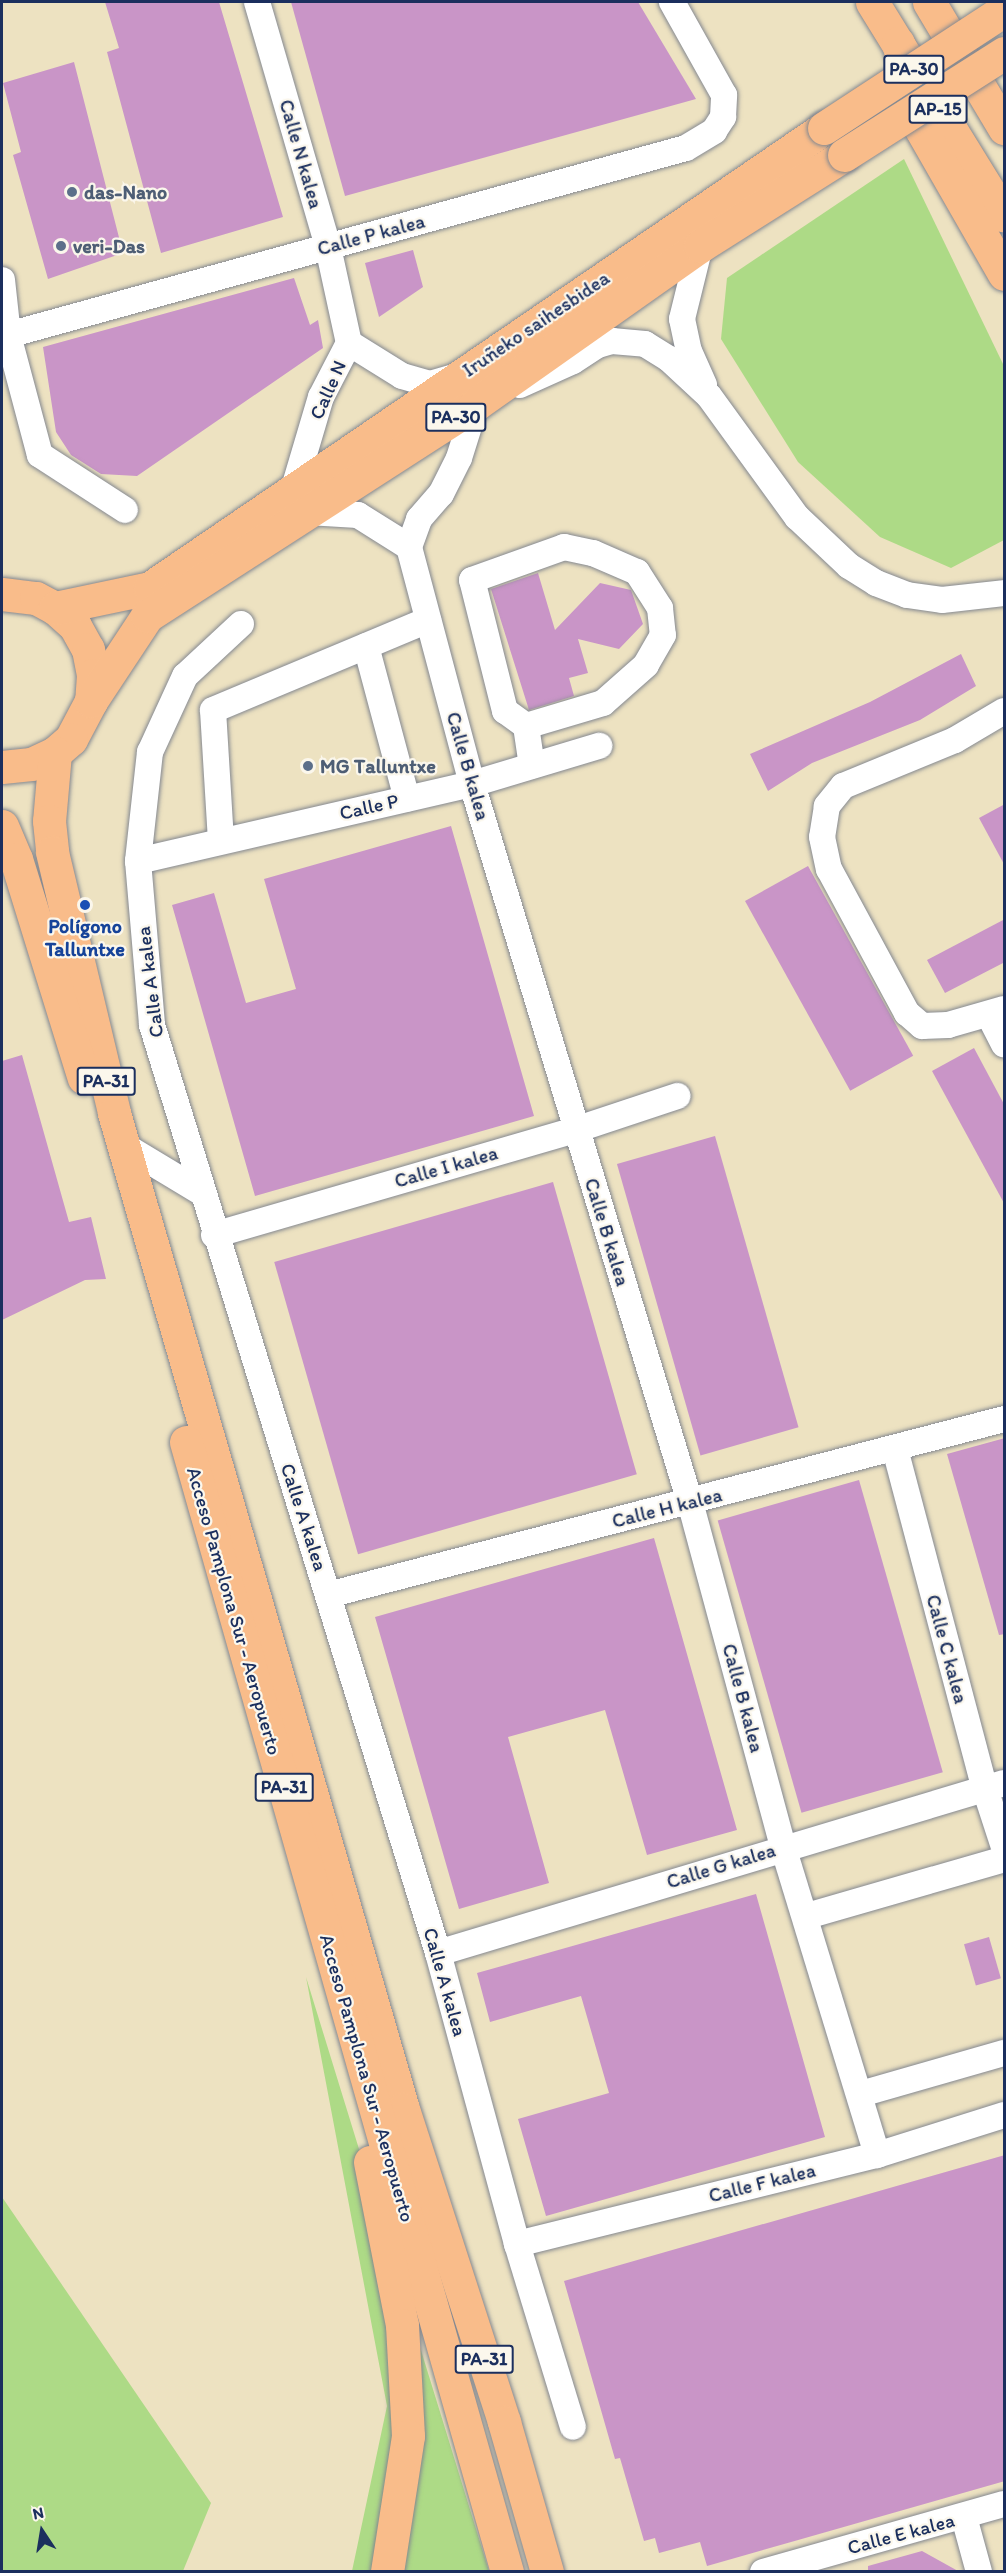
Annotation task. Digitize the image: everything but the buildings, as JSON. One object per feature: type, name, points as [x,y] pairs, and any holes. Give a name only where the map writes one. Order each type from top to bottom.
[{"type":"highway","name":"AP-15","points":[[872,2],[1005,216]]},
{"type":"highway","name":"AP-15","points":[[929,2],[1005,128]]},
{"type":"highway","points":[[953,2],[1005,84]]},
{"type":"highway","name":"Iruñeko saihesbidea","points":[[55,753],[71,739],[91,701],[147,616],[462,375],[824,128],[1005,10]]},
{"type":"highway","points":[[898,43],[921,129],[1005,274]]},
{"type":"highway","name":"Iruñeko saihesbidea","points":[[55,608],[150,588],[301,500],[476,404],[700,246],[1005,53]]},
{"type":"highway","points":[[6,584],[55,608],[75,626],[88,649],[93,675],[91,701]]},
{"type":"highway","points":[[2,767],[32,764],[55,753]]},
{"type":"highway","name":"PA-31","points":[[55,753],[49,821],[52,852],[123,1145]]},
{"type":"highway","name":"Acceso Pamplona Sur - Aeropuerto","points":[[2,826],[62,1002],[507,2571]]},
{"type":"highway","name":"Acceso Pamplona Sur - Aeropuerto","points":[[123,1145],[196,1404],[237,1530],[403,2109],[504,2422],[547,2571]]},
{"type":"highway","points":[[334,1964],[337,2046],[367,2152],[402,2325],[408,2436],[387,2571]]},
{"type":"highway","points":[[504,2422],[501,2476],[520,2549],[518,2571]]},
{"type":"street","name":"Calle N kalea","points":[[257,2],[328,247],[350,343]]},
{"type":"street","name":"Calle P kalea","points":[[8,335],[686,148],[714,131],[723,117],[724,95],[672,2]]},
{"type":"street","points":[[700,246],[682,319],[689,351],[709,396]]},
{"type":"street","points":[[2,280],[8,335],[40,455],[125,510]]},
{"type":"street","points":[[301,500],[358,515],[409,547],[419,519],[441,494],[459,458],[476,404],[612,341],[645,344],[669,359],[709,396],[797,517],[835,556],[876,583],[907,595],[942,600],[1005,593]]},
{"type":"street","name":"Calle N","points":[[301,500],[321,397],[350,343],[402,376],[429,384],[462,375]]},
{"type":"street","name":"Calle B kalea","points":[[409,547],[472,784],[575,1130],[690,1502],[783,1847],[807,1916],[877,2155]]},
{"type":"street","points":[[526,726],[603,703],[646,665],[663,635],[660,608],[637,572],[593,553],[564,547],[472,580],[505,711],[526,726],[532,766]]},
{"type":"street","points":[[973,597],[1005,579]]},
{"type":"street","points":[[221,842],[213,710],[428,620]]},
{"type":"street","name":"Calle A kalea","points":[[241,624],[185,676],[150,752],[138,861],[152,1025],[214,1235],[328,1594],[438,1953],[517,2244],[573,2427]]},
{"type":"street","points":[[366,646],[406,799]]},
{"type":"street","points":[[1005,711],[955,740],[843,786],[827,806],[822,837],[829,869],[907,1013],[922,1026],[948,1025],[997,1012],[1005,1044]]},
{"type":"street","name":"Calle P","points":[[138,861],[472,784],[599,746]]},
{"type":"street","name":"Calle I kalea","points":[[214,1235],[575,1130],[677,1096]]},
{"type":"street","points":[[123,1145],[201,1192]]},
{"type":"street","name":"Calle H kalea","points":[[328,1594],[1005,1419]]},
{"type":"street","name":"Calle C kalea","points":[[895,1449],[995,1786],[1005,1846]]},
{"type":"street","name":"Calle G kalea","points":[[438,1953],[783,1847],[995,1786]]},
{"type":"street","points":[[807,1916],[1005,1858]]},
{"type":"street","points":[[861,2094],[1005,2053]]},
{"type":"street","name":"Calle F kalea","points":[[517,2244],[877,2155],[1005,2115]]},
{"type":"street","name":"Calle E kalea","points":[[763,2571],[1005,2504]]},
{"type":"street","points":[[964,2517],[979,2571]]},
{"type":"green space","points":[[904,159],[1004,366],[1004,540],[951,568],[880,537],[798,462],[721,339],[727,278]]},
{"type":"green space","points":[[306,1977],[489,2571],[352,2571],[387,2406]]},
{"type":"green space","points":[[2,2197],[211,2503],[183,2571],[2,2571]]},
{"type":"place","name":"das-Nano","points":[[72,192]]},
{"type":"place","name":"veri-Das","points":[[61,246]]},
{"type":"place","name":"MG Talluntxe","points":[[308,766]]},
{"type":"place","name":"Polígono Talluntxe","points":[[85,905]]}]
